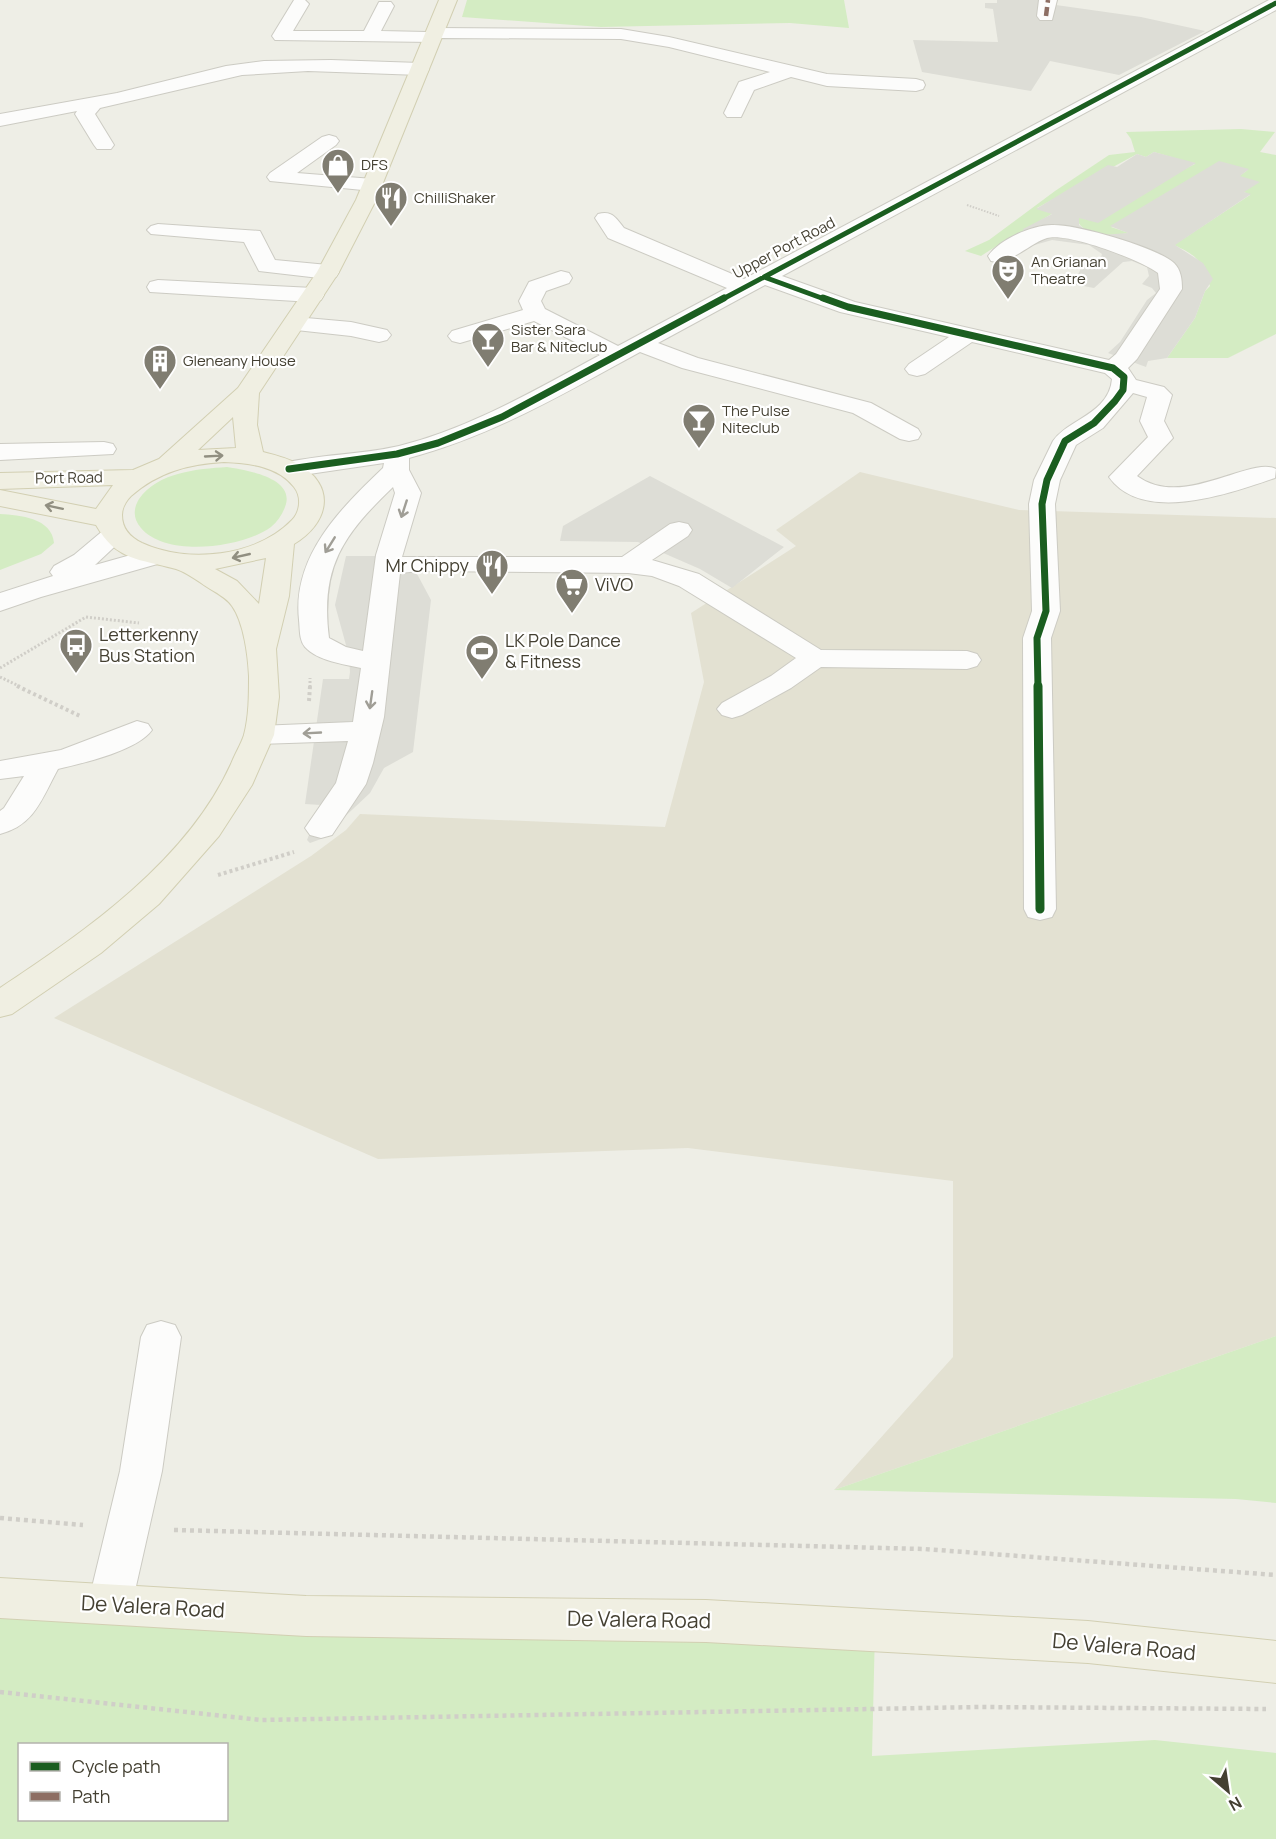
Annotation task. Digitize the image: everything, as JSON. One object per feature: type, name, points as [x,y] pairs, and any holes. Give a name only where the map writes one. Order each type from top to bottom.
[{"type":"main road","points":[[169,463],[247,393],[328,272],[373,185],[448,0]]},
{"type":"main road","points":[[247,393],[243,424],[252,457]]},
{"type":"main road","points":[[208,456],[252,457],[289,469],[305,480],[311,490],[313,501],[310,514],[299,528],[281,542],[245,556],[216,561],[184,562],[152,557],[133,550],[111,527],[108,508],[113,498],[138,477],[169,463],[208,456]]},
{"type":"main road","name":"Port Road","points":[[0,481],[138,477]]},
{"type":"main road","name":"Port Road","points":[[0,498],[111,527]]},
{"type":"main road","points":[[0,1005],[89,945],[147,896],[208,829],[222,809],[248,764],[259,735],[264,697],[262,650],[275,596],[281,542]]},
{"type":"main road","points":[[184,562],[227,587],[245,603],[262,650]]},
{"type":"main road","name":"De Valera Road","points":[[0,1598],[306,1616],[706,1621],[1088,1642],[1276,1662]]},
{"type":"street","name":"Upper Port Road","points":[[289,469],[397,462],[502,417],[1276,3]]},
{"type":"street","points":[[300,4],[281,36],[577,32],[621,34],[669,42],[827,80],[916,85]]},
{"type":"street","points":[[370,36],[385,6]]},
{"type":"street","points":[[0,120],[29,112],[121,99],[194,77],[241,69],[286,66],[420,69]]},
{"type":"street","points":[[734,113],[746,86],[790,71]]},
{"type":"street","points":[[93,104],[85,114],[104,145]]},
{"type":"street","points":[[329,141],[277,177],[373,185]]},
{"type":"street","points":[[605,218],[616,233],[754,282],[1119,376],[1156,392],[1160,395],[1152,421],[1161,438],[1122,477],[1132,487],[1159,493],[1200,494],[1266,474]]},
{"type":"street","points":[[158,230],[252,236],[267,266],[328,272]]},
{"type":"street","points":[[999,256],[1014,245],[1052,230],[1116,246],[1155,261],[1168,269],[1171,277],[1171,289],[1125,359],[1119,376],[1115,401],[1094,423],[1065,441],[1047,480],[1042,504],[1046,611],[1037,638],[1040,909]]},
{"type":"street","points":[[561,278],[537,287],[530,301],[536,313],[618,355]]},
{"type":"street","points":[[158,287],[313,295]]},
{"type":"street","points":[[460,336],[536,313]]},
{"type":"street","points":[[295,324],[351,329],[379,335]]},
{"type":"street","points":[[917,369],[967,335]]},
{"type":"street","points":[[639,344],[690,363],[862,408],[909,434]]},
{"type":"street","points":[[0,452],[104,449]]},
{"type":"street","points":[[321,828],[351,784],[369,717],[376,663],[387,566],[408,493],[397,462],[358,506],[329,544],[319,563],[312,595],[315,641],[331,652],[376,663]]},
{"type":"street","points":[[31,591],[83,561],[111,527]]},
{"type":"street","points":[[628,565],[679,530]]},
{"type":"street","points":[[0,603],[31,591],[152,557]]},
{"type":"street","points":[[387,566],[420,563],[628,565],[656,569],[689,580],[815,658],[967,660]]},
{"type":"street","points":[[732,709],[781,682],[815,658]]},
{"type":"street","points":[[259,735],[364,731]]},
{"type":"street","points":[[0,770],[46,764],[125,736]]},
{"type":"street","points":[[0,824],[16,815],[46,764]]},
{"type":"street","points":[[110,1604],[141,1472],[161,1337]]},
{"type":"path","points":[[924,190],[1006,219]]},
{"type":"path","points":[[0,668],[86,616],[139,624]]},
{"type":"path","points":[[307,733],[311,672]]},
{"type":"path","points":[[0,677],[125,736]]},
{"type":"path","points":[[212,877],[289,855],[310,843],[321,828]]},
{"type":"path","points":[[0,1518],[127,1529],[924,1549],[1276,1575]]},
{"type":"path","points":[[0,1692],[261,1720],[980,1707],[1276,1709]]},
{"type":"shaded area","points":[[997,0],[1040,0],[1056,5],[1141,17],[1205,31],[1119,75],[1050,61],[1031,91],[922,72],[913,40],[998,42],[993,9],[985,8],[985,3],[997,3]]},
{"type":"shaded area","points":[[1154,152],[1196,163],[1098,223],[1079,218],[1079,225],[1087,231],[1101,235],[1128,233],[1110,226],[1219,161],[1249,169],[1240,176],[1260,182],[1244,192],[1251,194],[1175,245],[1203,263],[1213,279],[1205,291],[1195,318],[1167,358],[1148,361],[1146,367],[1108,353],[1120,342],[1147,300],[1156,293],[1152,288],[1142,284],[1149,276],[1147,267],[1132,261],[1123,262],[1094,288],[1073,284],[1085,261],[1100,261],[1102,254],[1089,245],[1052,240],[1024,248],[1001,242],[1024,232],[1023,229],[1052,214],[1036,209],[1108,165],[1117,167],[1137,154],[1146,157]]},
{"type":"shaded area","points":[[860,472],[1019,510],[1276,518],[1276,1336],[834,1490],[953,1357],[953,1181],[688,1148],[378,1159],[54,1018],[311,856],[346,830],[360,814],[665,827],[704,682],[691,613],[796,546],[776,530]]},
{"type":"shaded area","points":[[650,476],[784,547],[732,588],[700,569],[638,542],[560,541],[563,526]]},
{"type":"shaded area","points":[[346,556],[419,556],[416,572],[431,600],[413,752],[384,768],[370,793],[321,839],[310,843],[307,840],[321,805],[305,804],[323,679],[349,679],[350,672],[349,656],[335,605]]},
{"type":"green space","points":[[467,0],[844,0],[849,28],[790,23],[601,27],[462,17]]},
{"type":"green space","points":[[1241,129],[1275,132],[1260,152],[1276,155],[1276,334],[1228,358],[1167,358],[1195,318],[1205,291],[1210,286],[1198,260],[1174,245],[1250,195],[1244,192],[1239,176],[1248,170],[1111,227],[1129,233],[1101,235],[1082,227],[1078,222],[1079,218],[1195,164],[1154,152],[1146,157],[1137,154],[1037,208],[1053,213],[981,256],[965,251],[989,240],[1055,191],[1109,155],[1135,152],[1126,132]]},
{"type":"green space","points":[[227,467],[266,476],[282,487],[286,495],[286,504],[280,517],[271,527],[242,540],[205,547],[168,543],[153,537],[138,525],[135,514],[137,503],[147,490],[157,483],[191,471]]},
{"type":"green space","points":[[0,514],[17,515],[41,523],[48,528],[54,543],[41,554],[0,570]]},
{"type":"green space","points":[[1276,1336],[1276,1503],[1236,1499],[834,1490]]},
{"type":"green space","points":[[0,1598],[875,1630],[872,1756],[1155,1740],[1276,1753],[1276,1839],[0,1839]]},
{"type":"marked path","points":[[1046,16],[1048,0]]},
{"type":"cycle path","points":[[289,469],[397,454],[438,443],[502,417],[1276,3]]},
{"type":"cycle path","points":[[764,277],[848,307],[1113,368],[1124,377],[1123,390],[1115,401],[1094,423],[1065,441],[1047,480],[1042,504],[1046,611],[1037,638],[1040,909]]},
{"type":"place","name":"DFS","points":[[338,194]]},
{"type":"place","name":"ChilliShaker","points":[[391,227]]},
{"type":"place","name":"An Grianan Theatre","points":[[1008,300]]},
{"type":"place","name":"Sister Sara Bar & Niteclub","points":[[488,368]]},
{"type":"place","name":"Gleneany House","points":[[160,390]]},
{"type":"place","name":"The Pulse Niteclub","points":[[699,449]]},
{"type":"place","name":"Mr Chippy","points":[[492,595]]},
{"type":"place","name":"ViVO","points":[[572,614]]},
{"type":"place","name":"Letterkenny Bus Station","points":[[76,674]]},
{"type":"place","name":"LK Pole Dance & Fitness","points":[[482,680]]}]
